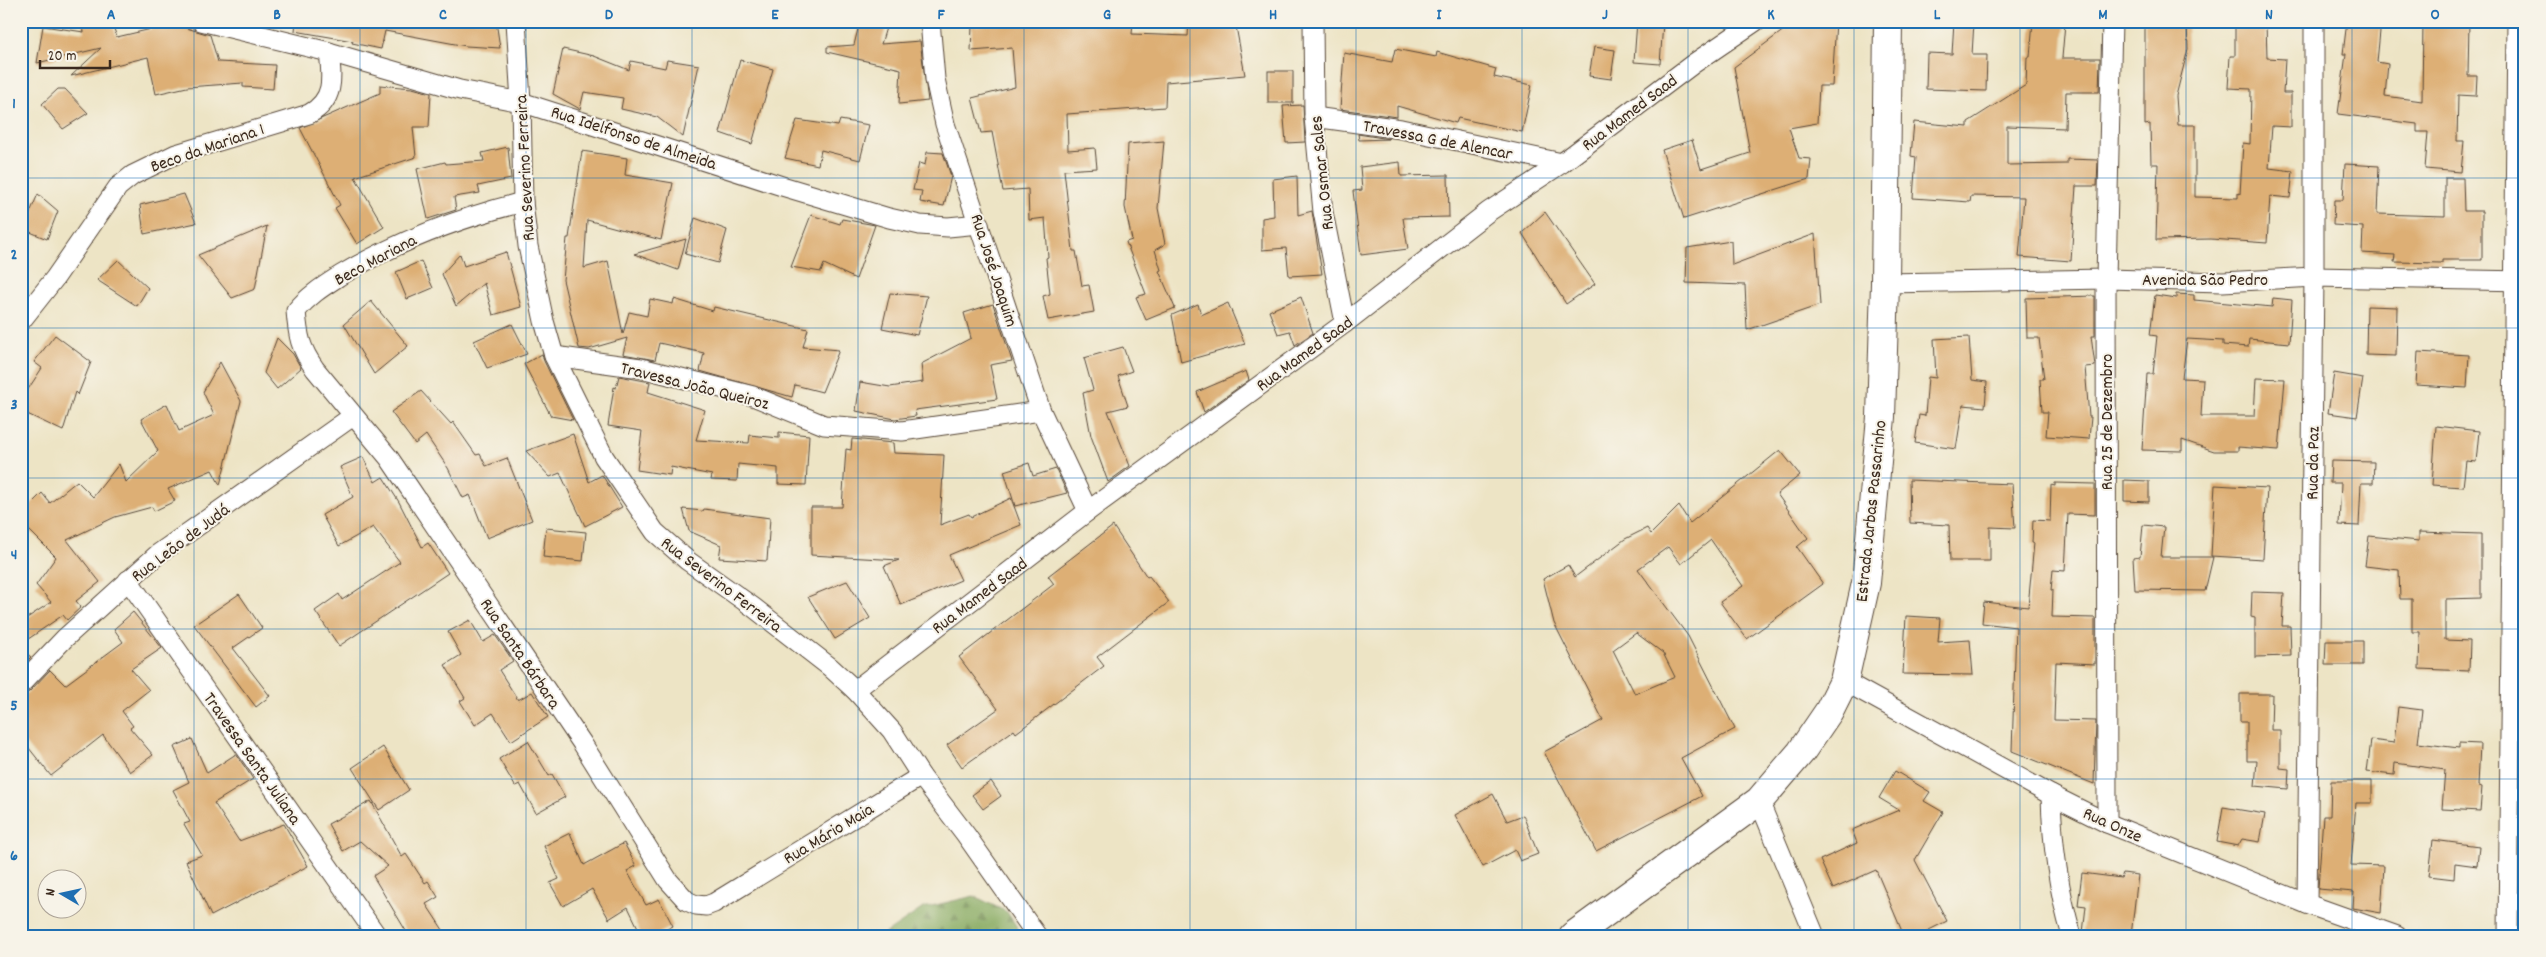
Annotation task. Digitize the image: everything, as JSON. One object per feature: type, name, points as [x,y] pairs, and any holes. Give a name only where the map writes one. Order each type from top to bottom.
[{"type":"street","name":"Rua Idelfonso de Almeida","points":[[201,21],[329,52],[460,90],[521,102],[782,186],[889,218],[920,226],[948,227],[979,224]]},
{"type":"street","name":"Rua Severino Ferreira","points":[[516,21],[521,102],[523,202],[534,277],[554,356],[586,425],[604,457],[655,532],[688,561],[830,667],[855,690],[892,731],[921,776],[966,835],[1037,936]]},
{"type":"street","name":"Rua José Joaquim","points":[[930,21],[935,78],[945,124],[1041,411],[1088,511]]},
{"type":"street","name":"Rua Osmar Sales","points":[[1312,21],[1314,117],[1323,212],[1345,323]]},
{"type":"street","name":"Rua Mamed Saad","points":[[855,690],[1088,511],[1345,323],[1488,212],[1562,163],[1693,64],[1756,21]]},
{"type":"street","name":"Estrada Jarbas Passarinho","points":[[1573,936],[1759,801],[1801,752],[1829,711],[1844,681],[1866,583],[1881,417],[1885,283],[1888,21]]},
{"type":"street","name":"Rua 25 de Dezembro","points":[[2107,823],[2106,279],[2112,21]]},
{"type":"street","name":"Rua da Paz","points":[[2307,904],[2314,277],[2314,21]]},
{"type":"street","points":[[2508,936],[2520,281],[2517,21]]},
{"type":"street","name":"Beco da Mariana 1","points":[[21,321],[55,278],[118,187],[147,166],[176,154],[309,114],[320,108],[327,99],[331,84],[329,52]]},
{"type":"street","name":"Travessa G de Alencar","points":[[1314,117],[1402,129],[1562,163]]},
{"type":"street","name":"Beco Mariana","points":[[315,369],[305,355],[298,336],[296,311],[307,297],[358,265],[407,241],[477,214],[523,202]]},
{"type":"street","name":"Avenida São Pedro","points":[[1885,283],[2106,279],[2223,282],[2314,277],[2520,281]]},
{"type":"street","name":"Travessa João Queiroz","points":[[554,356],[650,370],[753,396],[824,425],[902,431],[1041,411]]},
{"type":"street","name":"Rua Santa Bárbara","points":[[315,369],[408,486],[582,743],[668,880],[687,900],[696,905],[706,906],[714,903],[734,890]]},
{"type":"street","name":"Rua Leão de Judá","points":[[21,684],[65,638],[158,554],[353,416]]},
{"type":"street","name":"Travessa Santa Juliana","points":[[128,580],[377,936]]},
{"type":"street","name":"Rua Onze","points":[[1844,681],[2051,796],[2107,823],[2307,904],[2397,936]]},
{"type":"street","name":"Rua Mário Maia","points":[[734,890],[921,776]]},
{"type":"street","points":[[2051,796],[2055,863],[2060,896],[2072,936]]},
{"type":"street","points":[[1759,801],[1815,936]]},
{"type":"green space","points":[[974,896],[1007,912],[1023,936],[882,936],[923,908]]},
{"type":"building","points":[[82,21],[111,21],[117,37],[173,24],[210,35],[218,62],[275,65],[273,89],[243,87],[243,83],[187,87],[156,94],[148,57],[71,76],[101,48],[37,63],[43,26],[84,32]]},
{"type":"building","points":[[296,21],[496,21],[500,48],[466,46],[385,31],[381,49],[352,43],[353,41],[295,31]]},
{"type":"building","points":[[860,21],[888,21],[881,44],[920,41],[928,101],[899,104],[901,69],[827,52],[827,47],[854,45]]},
{"type":"building","points":[[1038,21],[1133,21],[1132,34],[1188,36],[1189,21],[1235,21],[1245,75],[1166,82],[1165,107],[1067,114],[1068,150],[1095,148],[1097,168],[1064,170],[1073,251],[1076,251],[1082,286],[1089,285],[1094,312],[1048,320],[1043,296],[1050,294],[1046,258],[1048,257],[1045,218],[1029,220],[1028,189],[1003,191],[992,132],[981,133],[972,98],[1015,87],[1012,48],[971,51],[972,26]]},
{"type":"building","points":[[1637,21],[1663,23],[1660,64],[1634,62]]},
{"type":"building","points":[[1796,21],[1836,21],[1832,86],[1819,86],[1817,123],[1789,128],[1799,158],[1811,159],[1809,179],[1684,219],[1662,150],[1692,140],[1701,169],[1750,153],[1734,67]]},
{"type":"building","points":[[1954,21],[1974,21],[1972,55],[1987,55],[1986,91],[1926,89],[1927,53],[1952,54]]},
{"type":"building","points":[[2033,21],[2065,23],[2062,58],[2100,58],[2099,92],[2066,92],[2065,128],[2007,126],[2007,165],[2067,164],[2067,159],[2098,160],[2097,186],[2076,186],[2071,261],[2019,257],[2024,197],[1971,196],[1970,202],[1913,198],[1916,157],[1911,156],[1914,122],[1968,127],[1968,122],[2026,85],[2027,57],[2030,57]]},
{"type":"building","points":[[2187,21],[2188,49],[2176,96],[2178,125],[2195,125],[2195,197],[2238,198],[2238,193],[2240,194],[2243,143],[2250,144],[2251,89],[2228,88],[2230,56],[2235,56],[2235,21],[2266,21],[2267,58],[2285,59],[2283,93],[2291,93],[2291,127],[2272,126],[2269,168],[2293,171],[2290,198],[2270,196],[2267,243],[2211,239],[2156,240],[2158,164],[2151,164],[2150,124],[2145,125],[2145,23]]},
{"type":"building","points":[[2347,21],[2381,21],[2377,62],[2388,64],[2385,96],[2422,101],[2423,21],[2469,21],[2468,76],[2477,76],[2476,96],[2458,95],[2457,141],[2464,141],[2461,172],[2425,169],[2428,132],[2417,132],[2417,124],[2338,114],[2346,54],[2343,54]]},
{"type":"building","points":[[1594,47],[1615,50],[1611,79],[1589,76]]},
{"type":"building","points":[[563,49],[594,56],[629,70],[631,61],[665,68],[667,60],[699,65],[683,137],[657,117],[621,109],[623,98],[584,92],[580,109],[553,94]]},
{"type":"building","points":[[1395,49],[1436,57],[1437,52],[1496,69],[1494,77],[1532,85],[1522,132],[1458,118],[1456,123],[1397,106],[1397,117],[1340,109],[1344,53],[1392,62]]},
{"type":"building","points":[[740,60],[773,69],[752,144],[720,133]]},
{"type":"building","points":[[1268,71],[1293,71],[1293,103],[1268,103]]},
{"type":"building","points":[[380,85],[412,88],[431,93],[429,127],[413,127],[416,157],[355,177],[384,227],[357,244],[335,208],[340,205],[300,128],[380,93]]},
{"type":"building","points":[[58,89],[65,89],[88,113],[63,129],[42,104]]},
{"type":"building","points":[[1303,105],[1305,142],[1286,143],[1283,106]]},
{"type":"building","points":[[797,120],[838,126],[840,120],[869,125],[860,160],[821,150],[818,165],[785,158]]},
{"type":"building","points":[[1358,134],[1389,139],[1359,140]]},
{"type":"building","points":[[1164,141],[1158,208],[1165,244],[1155,250],[1161,270],[1159,271],[1175,308],[1146,320],[1136,297],[1146,294],[1126,242],[1132,240],[1125,207],[1128,144]]},
{"type":"building","points":[[508,147],[511,179],[478,186],[480,193],[454,197],[456,210],[428,219],[417,169],[445,162],[446,164],[484,161],[482,153]]},
{"type":"building","points":[[582,151],[627,158],[625,175],[673,183],[661,240],[587,220],[584,268],[608,261],[623,334],[629,312],[647,316],[650,299],[673,304],[674,299],[713,311],[714,307],[808,329],[803,347],[839,350],[822,392],[795,385],[792,397],[700,371],[704,353],[659,343],[655,360],[623,354],[627,338],[589,349],[579,348],[563,280],[567,238],[569,238]]},
{"type":"building","points":[[927,152],[943,153],[951,176],[944,206],[920,202],[922,191],[913,190],[919,163],[925,165]]},
{"type":"building","points":[[1400,162],[1401,176],[1448,175],[1449,217],[1403,218],[1408,249],[1361,255],[1353,191],[1362,190],[1360,167]]},
{"type":"building","points":[[2345,164],[2379,166],[2377,214],[2445,216],[2445,178],[2463,178],[2464,211],[2482,211],[2482,260],[2442,260],[2442,263],[2394,262],[2395,255],[2362,253],[2363,227],[2333,225],[2334,200],[2343,200]]},
{"type":"building","points":[[1297,176],[1298,215],[1312,211],[1322,274],[1289,276],[1286,248],[1262,250],[1262,218],[1274,216],[1273,179]]},
{"type":"building","points":[[38,194],[58,211],[47,239],[23,229]]},
{"type":"building","points":[[184,194],[196,223],[144,234],[140,205]]},
{"type":"building","points":[[1545,212],[1595,284],[1566,304],[1522,233]]},
{"type":"building","points":[[811,215],[840,224],[842,219],[875,225],[856,279],[824,264],[821,272],[791,267]]},
{"type":"building","points":[[695,218],[727,230],[718,263],[685,254]]},
{"type":"building","points":[[267,226],[255,289],[232,298],[198,255]]},
{"type":"building","points":[[1815,234],[1820,305],[1747,330],[1745,285],[1686,283],[1687,248],[1731,241],[1732,265]]},
{"type":"building","points":[[686,239],[678,270],[634,254]]},
{"type":"building","points":[[506,252],[521,307],[493,315],[484,283],[456,306],[442,274],[460,254],[464,266]]},
{"type":"building","points":[[118,260],[148,288],[137,306],[97,280]]},
{"type":"building","points":[[421,261],[433,288],[407,299],[396,272]]},
{"type":"building","points":[[890,293],[927,296],[917,335],[882,328]]},
{"type":"building","points":[[2176,294],[2194,295],[2194,300],[2272,307],[2273,298],[2292,300],[2289,343],[2249,339],[2248,347],[2223,345],[2223,341],[2187,339],[2182,378],[2203,379],[2201,416],[2254,416],[2256,378],[2285,379],[2279,450],[2238,447],[2238,451],[2214,451],[2182,440],[2182,451],[2142,450],[2147,374],[2153,374],[2157,336],[2150,335],[2155,295],[2176,298]]},
{"type":"building","points":[[2095,296],[2095,336],[2091,336],[2095,366],[2085,367],[2089,417],[2091,417],[2089,439],[2046,436],[2048,412],[2042,412],[2040,379],[2044,379],[2039,338],[2027,338],[2026,298]]},
{"type":"building","points":[[1301,297],[1313,333],[1295,345],[1290,331],[1278,334],[1269,311]]},
{"type":"building","points":[[371,301],[408,346],[374,374],[344,324]]},
{"type":"building","points":[[1228,303],[1245,344],[1181,362],[1172,315],[1198,304],[1201,315]]},
{"type":"building","points":[[993,304],[1012,361],[990,365],[997,399],[915,410],[916,416],[895,419],[856,411],[860,382],[890,387],[923,382],[921,364],[971,338],[964,313]]},
{"type":"building","points":[[2367,306],[2397,307],[2396,356],[2366,355]]},
{"type":"building","points":[[512,324],[527,354],[487,368],[474,341]]},
{"type":"building","points":[[55,335],[91,362],[78,395],[75,392],[63,431],[21,411],[21,400],[42,368],[34,362]]},
{"type":"building","points":[[1969,337],[1972,380],[1987,382],[1985,407],[1963,405],[1956,449],[1915,443],[1919,415],[1925,416],[1928,377],[1936,378],[1934,339]]},
{"type":"building","points":[[277,338],[293,354],[301,368],[277,389],[264,373]]},
{"type":"building","points":[[1123,347],[1132,371],[1118,376],[1128,406],[1108,411],[1130,466],[1108,482],[1091,436],[1083,393],[1093,390],[1084,358]]},
{"type":"building","points":[[2418,352],[2469,355],[2467,388],[2416,385]]},
{"type":"building","points":[[542,354],[573,420],[551,416],[524,364]]},
{"type":"building","points":[[220,362],[241,401],[220,485],[212,470],[168,489],[175,501],[154,511],[152,507],[115,517],[67,540],[100,582],[76,601],[81,607],[67,620],[63,615],[21,644],[21,622],[51,602],[36,585],[56,557],[21,522],[21,514],[42,493],[50,503],[77,481],[93,497],[119,464],[126,482],[158,451],[141,419],[167,404],[179,431],[214,415],[203,392]]},
{"type":"building","points":[[1246,371],[1249,380],[1204,412],[1197,392]]},
{"type":"building","points":[[2334,373],[2363,378],[2357,417],[2328,413]]},
{"type":"building","points":[[619,376],[650,382],[648,392],[705,410],[696,440],[749,443],[750,435],[779,438],[779,432],[809,435],[806,485],[778,484],[778,468],[738,464],[737,481],[711,480],[712,475],[671,467],[670,475],[637,470],[642,431],[608,426],[614,387],[616,388]]},
{"type":"building","points":[[421,391],[451,424],[453,422],[476,455],[480,454],[486,466],[507,458],[532,520],[487,538],[470,495],[463,498],[448,468],[426,435],[415,444],[391,412]]},
{"type":"building","points":[[2436,426],[2479,431],[2476,462],[2466,461],[2463,487],[2432,485]]},
{"type":"building","points":[[573,434],[589,482],[602,475],[622,507],[585,526],[560,473],[550,477],[526,451]]},
{"type":"building","points":[[852,439],[893,443],[894,453],[944,455],[940,525],[969,514],[971,517],[1011,498],[1021,525],[949,555],[961,580],[901,605],[884,566],[899,560],[811,555],[811,507],[842,507],[846,449],[851,450]]},
{"type":"building","points":[[1780,450],[1800,475],[1777,494],[1808,538],[1797,547],[1823,584],[1747,639],[1720,602],[1743,586],[1711,540],[1681,564],[1668,547],[1638,569],[1688,636],[1735,729],[1681,758],[1702,796],[1596,851],[1544,752],[1603,720],[1554,623],[1543,579],[1568,565],[1575,577],[1625,539],[1647,528],[1651,534],[1679,506],[1690,523]],"holes":[[[1636,633],[1663,653],[1675,677],[1635,694],[1613,650]]]},
{"type":"building","points":[[363,457],[375,482],[383,477],[399,502],[422,547],[428,543],[448,573],[339,646],[315,611],[339,594],[342,600],[400,562],[373,527],[339,546],[322,515],[353,497],[340,467]]},
{"type":"building","points":[[2331,461],[2374,462],[2373,483],[2361,483],[2359,526],[2339,525],[2341,483],[2330,483]]},
{"type":"building","points":[[1029,463],[1033,476],[1056,469],[1067,493],[1015,506],[1004,471]]},
{"type":"building","points":[[1909,480],[2012,484],[2015,528],[1990,527],[1990,561],[1950,561],[1949,525],[1910,523]]},
{"type":"building","points":[[2124,480],[2149,481],[2149,502],[2124,501]]},
{"type":"building","points":[[2055,483],[2095,484],[2095,515],[2068,514],[2065,571],[2053,570],[2051,590],[2053,590],[2052,617],[2095,618],[2095,664],[2056,662],[2054,720],[2096,721],[2094,784],[2012,751],[2016,627],[1982,623],[1984,602],[2028,607],[2034,543],[2032,543],[2033,520],[2050,521],[2051,485],[2055,486]]},
{"type":"building","points":[[2215,485],[2267,488],[2263,559],[2211,556]]},
{"type":"building","points":[[683,509],[703,511],[704,509],[770,518],[767,561],[719,558],[721,545],[689,531]]},
{"type":"building","points":[[2143,525],[2164,527],[2161,557],[2213,557],[2205,591],[2135,590],[2133,558],[2140,557]]},
{"type":"building","points":[[1113,526],[1147,577],[1149,576],[1169,602],[1097,657],[1104,666],[1016,733],[1014,730],[962,767],[947,745],[998,709],[959,657],[1054,584],[1048,576]]},
{"type":"building","points":[[546,528],[586,532],[583,561],[543,557]]},
{"type":"building","points":[[2419,532],[2481,534],[2481,598],[2445,599],[2445,640],[2470,641],[2469,671],[2419,669],[2420,632],[2412,632],[2412,599],[2400,599],[2399,570],[2365,566],[2369,536],[2419,541]]},
{"type":"building","points":[[847,581],[870,618],[835,639],[808,597]]},
{"type":"building","points":[[2252,592],[2284,593],[2282,626],[2290,626],[2291,656],[2255,657],[2255,618],[2251,617]]},
{"type":"building","points":[[239,594],[262,628],[233,648],[270,696],[256,707],[194,625]]},
{"type":"building","points":[[133,612],[162,648],[131,669],[149,690],[122,711],[133,726],[130,728],[153,755],[130,772],[103,735],[51,776],[21,738],[21,695],[29,692],[50,670],[65,685],[123,642],[114,629]]},
{"type":"building","points":[[1906,616],[1940,618],[1938,642],[1970,640],[1973,675],[1903,674]]},
{"type":"building","points":[[470,620],[483,642],[495,635],[513,661],[499,670],[518,700],[532,692],[548,717],[511,741],[493,713],[475,725],[460,701],[465,698],[445,665],[461,655],[448,632]]},
{"type":"building","points":[[2326,641],[2363,641],[2363,665],[2325,665]]},
{"type":"building","points":[[21,649],[31,657],[21,667]]},
{"type":"building","points":[[2240,694],[2272,694],[2271,730],[2280,730],[2280,768],[2289,769],[2288,789],[2255,786],[2257,761],[2247,761],[2247,722],[2240,722]]},
{"type":"building","points":[[2398,707],[2422,710],[2418,743],[2459,748],[2459,743],[2480,744],[2478,786],[2482,787],[2480,811],[2442,809],[2445,770],[2395,763],[2394,775],[2367,772],[2371,740],[2394,743]]},
{"type":"building","points":[[192,739],[207,773],[236,754],[253,779],[214,803],[239,841],[284,824],[308,866],[211,916],[186,861],[202,855],[184,824],[190,822],[173,790],[189,782],[174,747]]},
{"type":"building","points":[[528,741],[549,776],[552,774],[565,797],[536,813],[520,784],[515,786],[499,759]]},
{"type":"building","points":[[383,747],[409,790],[379,810],[352,768]]},
{"type":"building","points":[[1895,771],[1930,792],[1924,801],[1943,812],[1915,860],[1947,921],[1927,931],[1928,936],[1904,936],[1876,870],[1833,889],[1820,860],[1857,843],[1852,830],[1899,810],[1879,798]]},
{"type":"building","points":[[991,781],[1001,796],[983,809],[972,795]]},
{"type":"building","points":[[2331,781],[2372,781],[2372,803],[2356,803],[2351,865],[2384,866],[2381,913],[2353,908],[2354,892],[2318,889],[2323,816],[2330,816]]},
{"type":"building","points":[[1493,794],[1507,821],[1523,815],[1538,854],[1520,861],[1515,850],[1483,867],[1455,815]]},
{"type":"building","points":[[371,801],[402,857],[406,854],[425,883],[428,881],[438,897],[426,904],[447,936],[409,936],[373,876],[388,866],[360,841],[343,851],[328,824]]},
{"type":"building","points":[[2223,807],[2265,814],[2260,842],[2242,839],[2238,846],[2217,842]]},
{"type":"building","points":[[570,833],[584,865],[624,843],[636,866],[627,871],[646,905],[659,899],[673,926],[654,936],[642,936],[628,907],[609,919],[592,889],[563,906],[550,883],[559,879],[544,846]]},
{"type":"building","points":[[2433,840],[2479,846],[2477,866],[2455,863],[2454,879],[2429,876]]},
{"type":"building","points":[[2082,873],[2121,878],[2123,873],[2138,875],[2131,936],[2083,933],[2086,906],[2078,905]]}]
